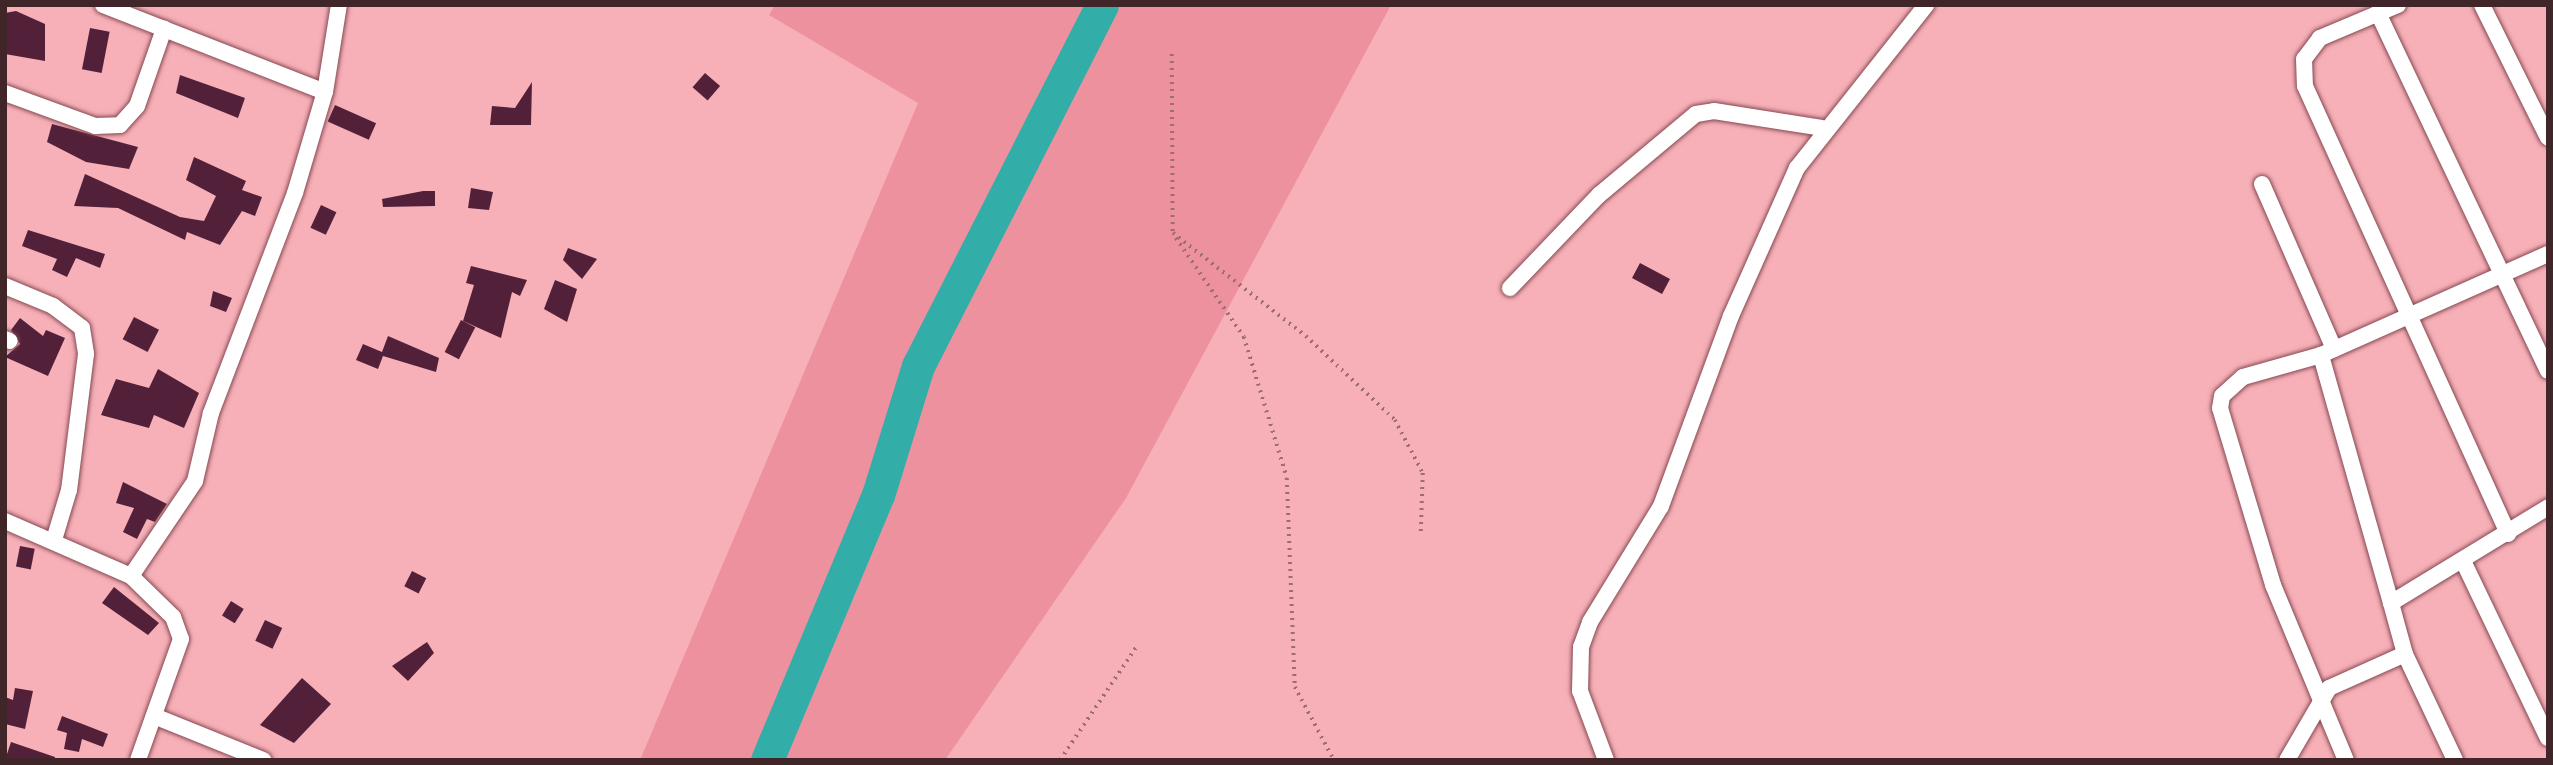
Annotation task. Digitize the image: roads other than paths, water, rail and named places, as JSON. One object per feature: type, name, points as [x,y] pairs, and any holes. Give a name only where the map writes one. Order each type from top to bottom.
[{"type":"street","points":[[103,5],[325,92]]},
{"type":"street","points":[[131,576],[194,481],[211,413],[295,193],[325,92],[339,5]]},
{"type":"street","points":[[1606,760],[1580,691],[1581,646],[1606,590],[1661,506],[1772,218],[1822,128],[1926,5]]},
{"type":"street","points":[[2398,5],[2320,38],[2308,48],[2303,70],[2406,319],[2508,534]]},
{"type":"street","points":[[2482,5],[2548,138]]},
{"type":"street","points":[[2378,13],[2500,276],[2548,371]]},
{"type":"street","points":[[5,93],[94,127],[120,125],[137,106],[164,29]]},
{"type":"street","points":[[1510,288],[1599,195],[1696,114],[1714,111],[1822,128]]},
{"type":"street","points":[[2262,184],[2328,352],[2405,654],[2455,760]]},
{"type":"street","points":[[2346,760],[2319,703],[2273,585],[2220,408],[2222,396],[2243,377],[2328,352],[2548,254]]},
{"type":"street","points":[[5,286],[53,306],[82,328],[86,354],[69,490],[54,540]]},
{"type":"street","points":[[2390,603],[2464,563],[2548,507]]},
{"type":"street","points":[[5,521],[54,540],[131,576],[173,617],[181,639],[138,760]]},
{"type":"street","points":[[2464,563],[2548,738]]},
{"type":"street","points":[[2287,760],[2319,703],[2351,674],[2405,654]]},
{"type":"street","points":[[154,716],[263,760]]},
{"type":"waterway","points":[[767,760],[878,495],[918,366],[1102,5]]}]
